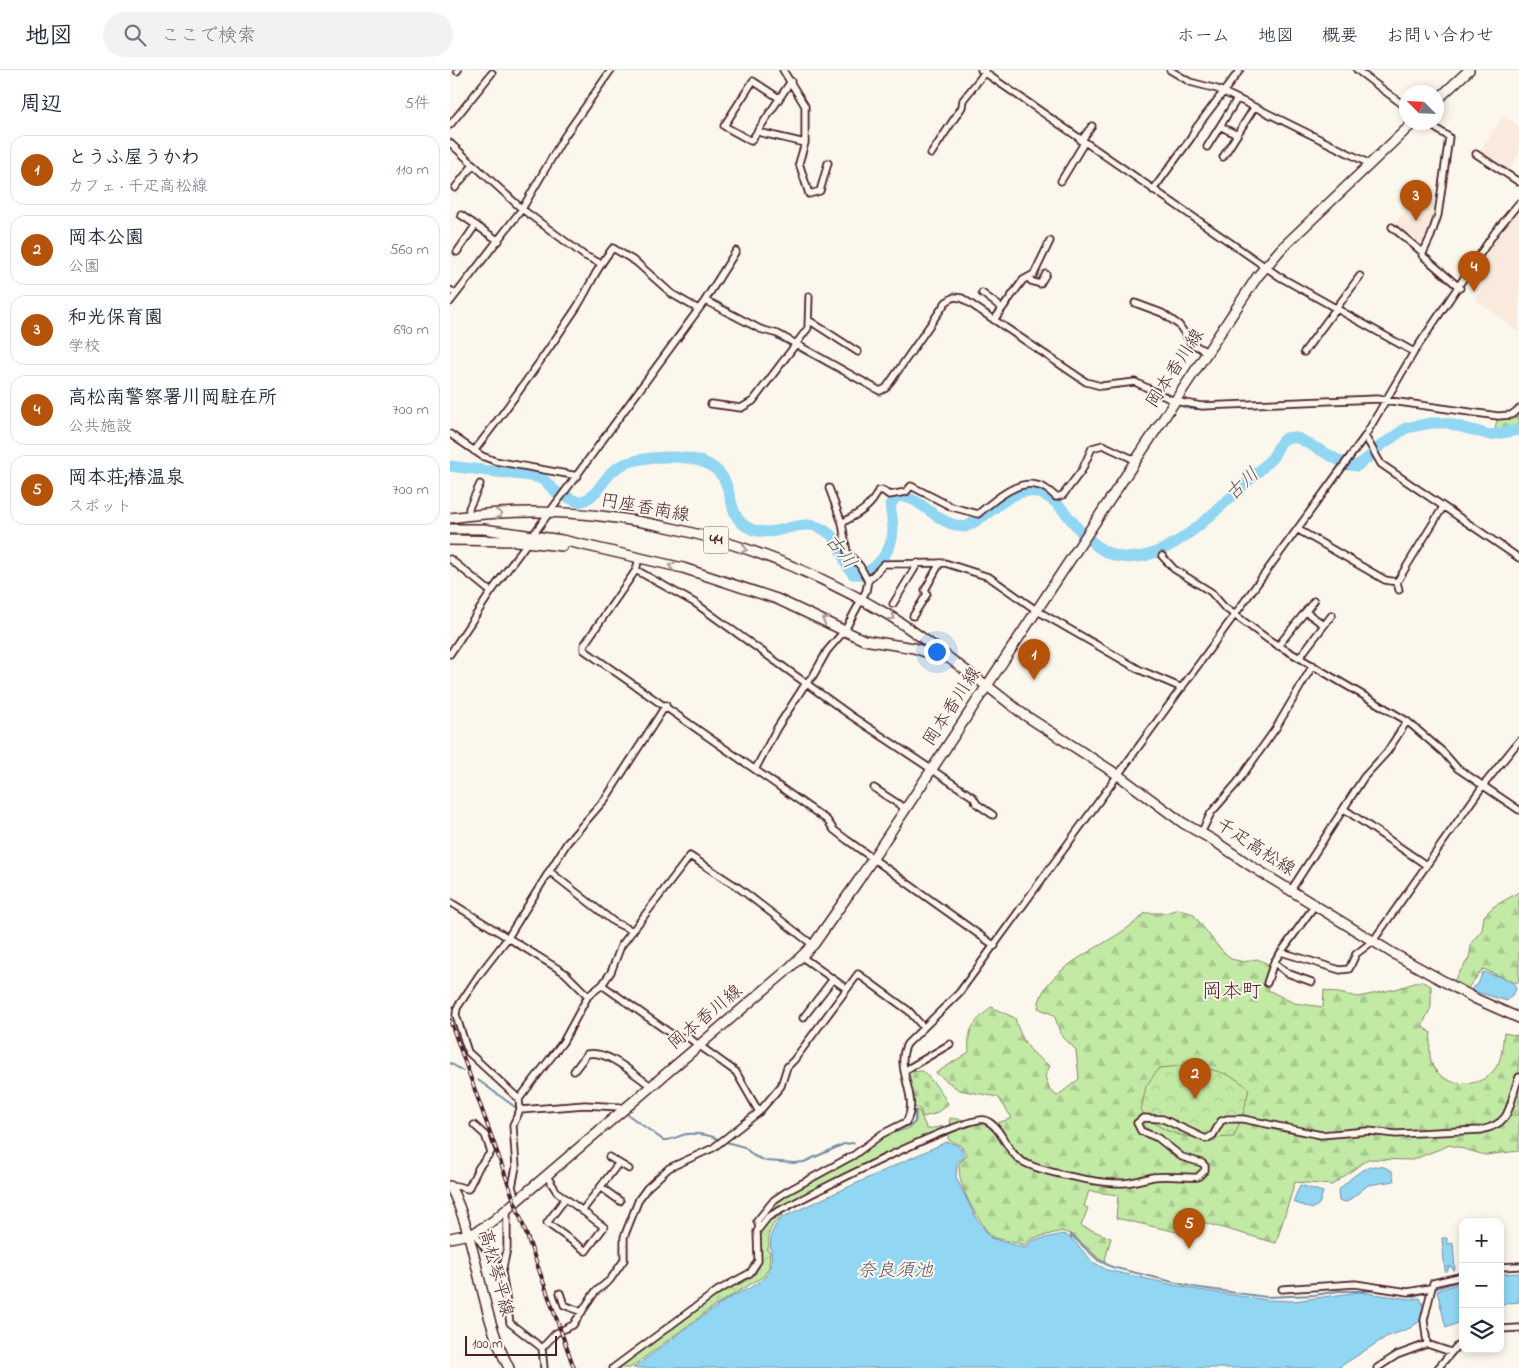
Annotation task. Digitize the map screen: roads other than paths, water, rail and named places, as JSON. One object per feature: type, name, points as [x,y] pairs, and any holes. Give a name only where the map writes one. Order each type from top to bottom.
[{"type":"main road","points":[[1444,93],[1469,70]]},
{"type":"main road","name":"岡本香川線","points":[[450,1238],[471,1234],[483,1228],[507,1209],[802,957],[813,945],[874,858],[986,685],[1265,267],[1281,249],[1406,130]]},
{"type":"main road","name":"円座香南線","points":[[452,517],[552,511],[650,524],[697,535],[788,564],[861,600],[915,632],[986,685]]},
{"type":"main road","name":"44","points":[[450,529],[483,529],[531,540]]},
{"type":"main road","name":"44","points":[[450,540],[531,540]]},
{"type":"main road","name":"円座香南線","points":[[531,540],[585,547],[639,558],[730,582],[777,599],[864,640],[914,648],[953,662]]},
{"type":"main road","name":"千疋高松線","points":[[986,685],[1023,714],[1118,775],[1183,823],[1314,905],[1373,941],[1476,999],[1519,1018]]},
{"type":"main road","name":"高松琴平線","points":[[451,1187],[471,1234],[495,1334],[509,1368]]},
{"type":"street","points":[[450,302],[522,209],[564,137],[611,70]]},
{"type":"street","points":[[783,70],[805,106],[805,143],[799,163],[809,194],[820,191],[828,163]]},
{"type":"street","points":[[1170,70],[1190,82],[1223,92],[1370,164]]},
{"type":"street","points":[[1153,190],[1191,138],[1196,128],[1240,70]]},
{"type":"street","points":[[1357,70],[1399,102]]},
{"type":"street","points":[[931,154],[962,107],[963,100],[984,71],[1083,142],[1265,267],[1414,352]]},
{"type":"street","points":[[450,125],[492,73]]},
{"type":"street","points":[[779,98],[753,81],[724,126],[750,141],[758,132],[791,81]]},
{"type":"street","points":[[1207,147],[1237,99]]},
{"type":"street","points":[[1223,157],[1254,108]]},
{"type":"street","points":[[1062,181],[1092,126]]},
{"type":"street","points":[[1220,126],[1237,135]]},
{"type":"street","points":[[1422,252],[1431,236],[1438,215],[1449,137],[1438,130]]},
{"type":"street","points":[[758,132],[805,143]]},
{"type":"street","points":[[450,143],[522,209],[585,256],[600,262]]},
{"type":"street","points":[[1476,154],[1519,182]]},
{"type":"street","points":[[455,188],[473,164]]},
{"type":"street","points":[[759,1227],[757,1221],[774,1200],[854,1155],[882,1134],[906,1122],[911,1106],[904,1071],[904,1049],[923,1027],[959,993],[995,946],[1364,436],[1414,352],[1460,288],[1496,232],[1519,203]]},
{"type":"street","points":[[461,215],[499,241]]},
{"type":"street","points":[[456,252],[475,226]]},
{"type":"street","points":[[1392,227],[1460,288]]},
{"type":"street","points":[[994,320],[1023,280],[1037,270],[1050,241]]},
{"type":"street","points":[[474,451],[545,355],[580,303],[600,262],[613,248],[636,262],[672,294],[698,310]]},
{"type":"street","points":[[450,654],[492,592],[704,302],[736,251]]},
{"type":"street","points":[[1029,277],[1031,281],[1040,284],[1046,274]]},
{"type":"street","points":[[1304,352],[1360,276]]},
{"type":"street","points":[[450,290],[456,294]]},
{"type":"street","points":[[982,293],[1002,308]]},
{"type":"street","points":[[711,404],[741,408],[748,406],[754,401],[808,328],[810,321],[809,296]]},
{"type":"street","points":[[704,302],[708,302],[796,344],[880,392],[886,388],[951,298],[962,298],[1086,382],[1101,386],[1135,382],[1174,401],[1202,406],[1387,399],[1498,416],[1510,415],[1519,409]]},
{"type":"street","points":[[1134,303],[1162,313],[1179,325],[1191,343],[1207,352]]},
{"type":"street","points":[[810,321],[858,352]]},
{"type":"street","points":[[450,434],[474,451],[494,461],[578,476]]},
{"type":"street","points":[[1364,436],[1382,464],[1519,558]]},
{"type":"street","points":[[842,522],[864,510],[874,500],[878,491],[882,490],[889,495],[901,494],[911,486],[952,507],[978,514],[1010,491],[1022,485],[1036,484],[1056,497],[1063,495],[1082,470],[1089,451],[1097,445],[1103,445],[1135,460]]},
{"type":"street","points":[[469,516],[470,508],[480,484]]},
{"type":"street","points":[[829,488],[842,522],[847,552],[867,579]]},
{"type":"street","points":[[1399,590],[1397,582],[1443,507]]},
{"type":"street","points":[[1297,529],[1385,580],[1397,582]]},
{"type":"street","points":[[1162,556],[1174,569],[1211,592],[1224,607],[1278,646],[1407,721],[1457,768],[1482,787],[1519,810]]},
{"type":"street","points":[[639,558],[636,570],[584,646],[584,650],[756,768],[827,820],[834,830],[995,946]]},
{"type":"street","points":[[450,560],[492,592]]},
{"type":"street","points":[[893,604],[918,563]]},
{"type":"street","points":[[913,616],[926,594],[925,590],[940,563]]},
{"type":"street","points":[[756,768],[777,728],[806,683],[813,676],[827,651],[845,630],[861,600],[867,579],[884,564],[940,563],[989,577],[1036,610],[1140,670],[1182,688]]},
{"type":"street","points":[[636,570],[695,603],[806,683],[973,797],[977,804],[993,815]]},
{"type":"street","points":[[1278,646],[1314,601]]},
{"type":"street","points":[[1306,612],[1324,625]]},
{"type":"street","points":[[1299,658],[1332,614]]},
{"type":"street","points":[[1201,833],[1211,813],[1237,783],[1276,728],[1313,665]]},
{"type":"street","points":[[517,1200],[512,1187],[516,1167],[513,1125],[520,1110],[519,1099],[468,1052],[456,1015],[457,1008],[478,975],[507,939],[572,838],[606,798],[666,705]]},
{"type":"street","points":[[1291,890],[1364,778],[1387,752],[1407,721]]},
{"type":"street","points":[[1281,952],[1340,970],[1349,969],[1356,954],[1373,941],[1482,787],[1519,741]]},
{"type":"street","points":[[874,788],[906,809]]},
{"type":"street","points":[[1344,809],[1426,865]]},
{"type":"street","points":[[519,1099],[563,1042],[588,996],[602,985],[611,972],[620,946],[690,856],[739,888],[813,945]]},
{"type":"street","points":[[549,871],[614,922],[633,931]]},
{"type":"street","points":[[450,902],[564,973],[588,996]]},
{"type":"street","points":[[1267,983],[1274,962],[1314,905]]},
{"type":"street","points":[[802,957],[847,989]]},
{"type":"street","points":[[1274,962],[1287,973],[1312,982]]},
{"type":"street","points":[[542,1348],[556,1333],[573,1325],[595,1292],[610,1280],[624,1260],[624,1237],[639,1199],[647,1188],[669,1168],[714,1148],[759,1112],[781,1086],[787,1067],[858,974],[909,1011],[923,1027]]},
{"type":"street","points":[[803,1018],[833,979]]},
{"type":"street","points":[[602,985],[675,1037],[689,1038],[736,1072],[759,1112]]},
{"type":"street","points":[[904,1071],[950,1044]]},
{"type":"street","points":[[574,1071],[587,1054],[595,1053],[623,1067],[651,1086]]},
{"type":"street","points":[[613,1368],[717,1291],[750,1274],[758,1260],[757,1231],[768,1217],[785,1207],[938,1134],[974,1120],[984,1120],[992,1125],[1011,1152],[1031,1166],[1074,1177],[1123,1183],[1154,1177],[1198,1177],[1205,1170],[1202,1162],[1182,1157],[1158,1138],[1141,1131],[1137,1123],[1143,1118],[1163,1119],[1206,1140],[1212,1135],[1221,1121],[1227,1119],[1243,1120],[1321,1136],[1368,1131],[1422,1134],[1481,1130],[1499,1125],[1503,1121],[1519,1077]]},
{"type":"street","points":[[520,1110],[585,1105],[620,1107],[623,1109]]},
{"type":"street","points":[[451,1187],[457,1186],[468,1189],[479,1167],[491,1152],[485,1135],[474,1125]]},
{"type":"street","points":[[609,1157],[629,1169]]},
{"type":"street","points":[[582,1211],[602,1188],[618,1164]]},
{"type":"street","points":[[546,1175],[564,1199],[604,1227],[586,1251],[547,1223],[564,1199]]},
{"type":"street","points":[[602,1188],[620,1201]]},
{"type":"street","points":[[507,1209],[507,1249],[502,1272],[510,1323],[542,1348],[544,1368]]},
{"type":"street","points":[[471,1234],[502,1272]]},
{"type":"street","points":[[1504,1267],[1519,1266]]},
{"type":"street","points":[[1427,1344],[1424,1326],[1432,1283],[1459,1277]]},
{"type":"street","points":[[1282,1289],[1355,1284],[1408,1292],[1430,1288]]},
{"type":"street","points":[[560,1293],[564,1305],[582,1312]]},
{"type":"street","points":[[1504,1329],[1519,1328]]},
{"type":"street","points":[[1379,1367],[1397,1355],[1427,1344],[1451,1352]]},
{"type":"street","points":[[1438,1368],[1451,1352],[1459,1347]]},
{"type":"water","points":[[1483,972],[1507,979],[1515,985],[1516,990],[1507,1001],[1470,990],[1478,984]]},
{"type":"water","name":"奈良須池","points":[[946,1142],[953,1143],[960,1148],[965,1157],[957,1163],[956,1177],[976,1218],[991,1238],[1025,1248],[1031,1241],[1063,1234],[1071,1238],[1093,1262],[1107,1270],[1192,1289],[1267,1300],[1294,1301],[1359,1292],[1411,1299],[1420,1298],[1424,1307],[1420,1321],[1410,1328],[1386,1337],[1338,1368],[633,1368],[711,1310],[756,1284],[766,1276],[771,1263],[772,1233],[783,1217]]},
{"type":"water","points":[[1374,1166],[1384,1167],[1392,1171],[1394,1181],[1368,1185],[1347,1202],[1339,1201],[1338,1191],[1350,1179]]},
{"type":"water","points":[[1300,1185],[1323,1192],[1319,1204],[1312,1209],[1293,1202]]},
{"type":"water","points":[[1442,1238],[1447,1238],[1447,1244],[1453,1243],[1455,1270],[1452,1267],[1448,1267],[1448,1271],[1445,1271]]},
{"type":"water","points":[[1519,1273],[1519,1302],[1504,1305],[1504,1274]]},
{"type":"water","points":[[1459,1283],[1459,1323],[1446,1328],[1437,1291]]},
{"type":"waterway","points":[[714,300],[753,322]]},
{"type":"waterway","points":[[576,471],[693,311]]},
{"type":"waterway","points":[[776,338],[790,346]]},
{"type":"waterway","points":[[796,349],[864,385]]},
{"type":"waterway","points":[[1179,405],[1191,409],[1203,409]]},
{"type":"waterway","name":"古川","points":[[1376,449],[1406,428],[1431,423],[1447,423],[1490,435],[1519,430]]},
{"type":"waterway","points":[[450,438],[467,449]]},
{"type":"waterway","name":"古川","points":[[1090,540],[1108,553],[1127,558],[1146,555],[1166,548],[1184,537],[1218,509],[1267,463],[1286,438],[1300,439],[1340,461]]},
{"type":"waterway","name":"古川","points":[[450,466],[537,477],[545,481],[556,492],[578,502],[590,497],[610,474],[622,465],[657,457],[694,459],[715,469],[723,477],[732,506],[742,523],[751,529],[762,532],[801,525],[821,528],[835,539],[853,574],[869,571],[886,553],[890,545],[893,529],[890,505],[897,496],[907,497],[915,501],[944,521],[965,527],[977,521],[1009,498],[1031,491],[1043,494],[1056,503],[1082,533]]},
{"type":"waterway","name":"古川","points":[[1349,465],[1357,466],[1369,457]]},
{"type":"waterway","points":[[450,1063],[463,1071]]},
{"type":"waterway","points":[[478,1080],[515,1107]]},
{"type":"waterway","points":[[593,1108],[615,1110]]},
{"type":"waterway","points":[[541,1111],[573,1109]]},
{"type":"waterway","points":[[884,1136],[913,1124],[915,1121],[915,1111]]},
{"type":"waterway","points":[[627,1114],[663,1140],[691,1134],[700,1134],[720,1140]]},
{"type":"waterway","points":[[723,1141],[744,1147],[754,1156],[766,1161],[794,1163],[804,1162],[844,1144],[854,1143]]},
{"type":"waterway","points":[[1071,1238],[1071,1235],[1098,1260],[1112,1267],[1193,1287],[1266,1297],[1315,1295],[1338,1291],[1380,1291],[1414,1296],[1426,1292]]},
{"type":"waterway","points":[[1504,1271],[1519,1269]]},
{"type":"waterway","points":[[1434,1289],[1459,1281]]},
{"type":"railway","points":[[450,1020],[574,1368]]},
{"type":"place","name":"和光保育園","points":[[1416,221]]},
{"type":"place","name":"高松南警察署川岡駐在所","points":[[1474,292]]},
{"type":"place","name":"とうふ屋うかわ","points":[[1034,680]]},
{"type":"place","name":"岡本公園","points":[[1195,1099]]},
{"type":"place","name":"岡本荘;椿温泉","points":[[1189,1249]]},
{"type":"district","name":"岡本町","points":[[1232,992]]}]
